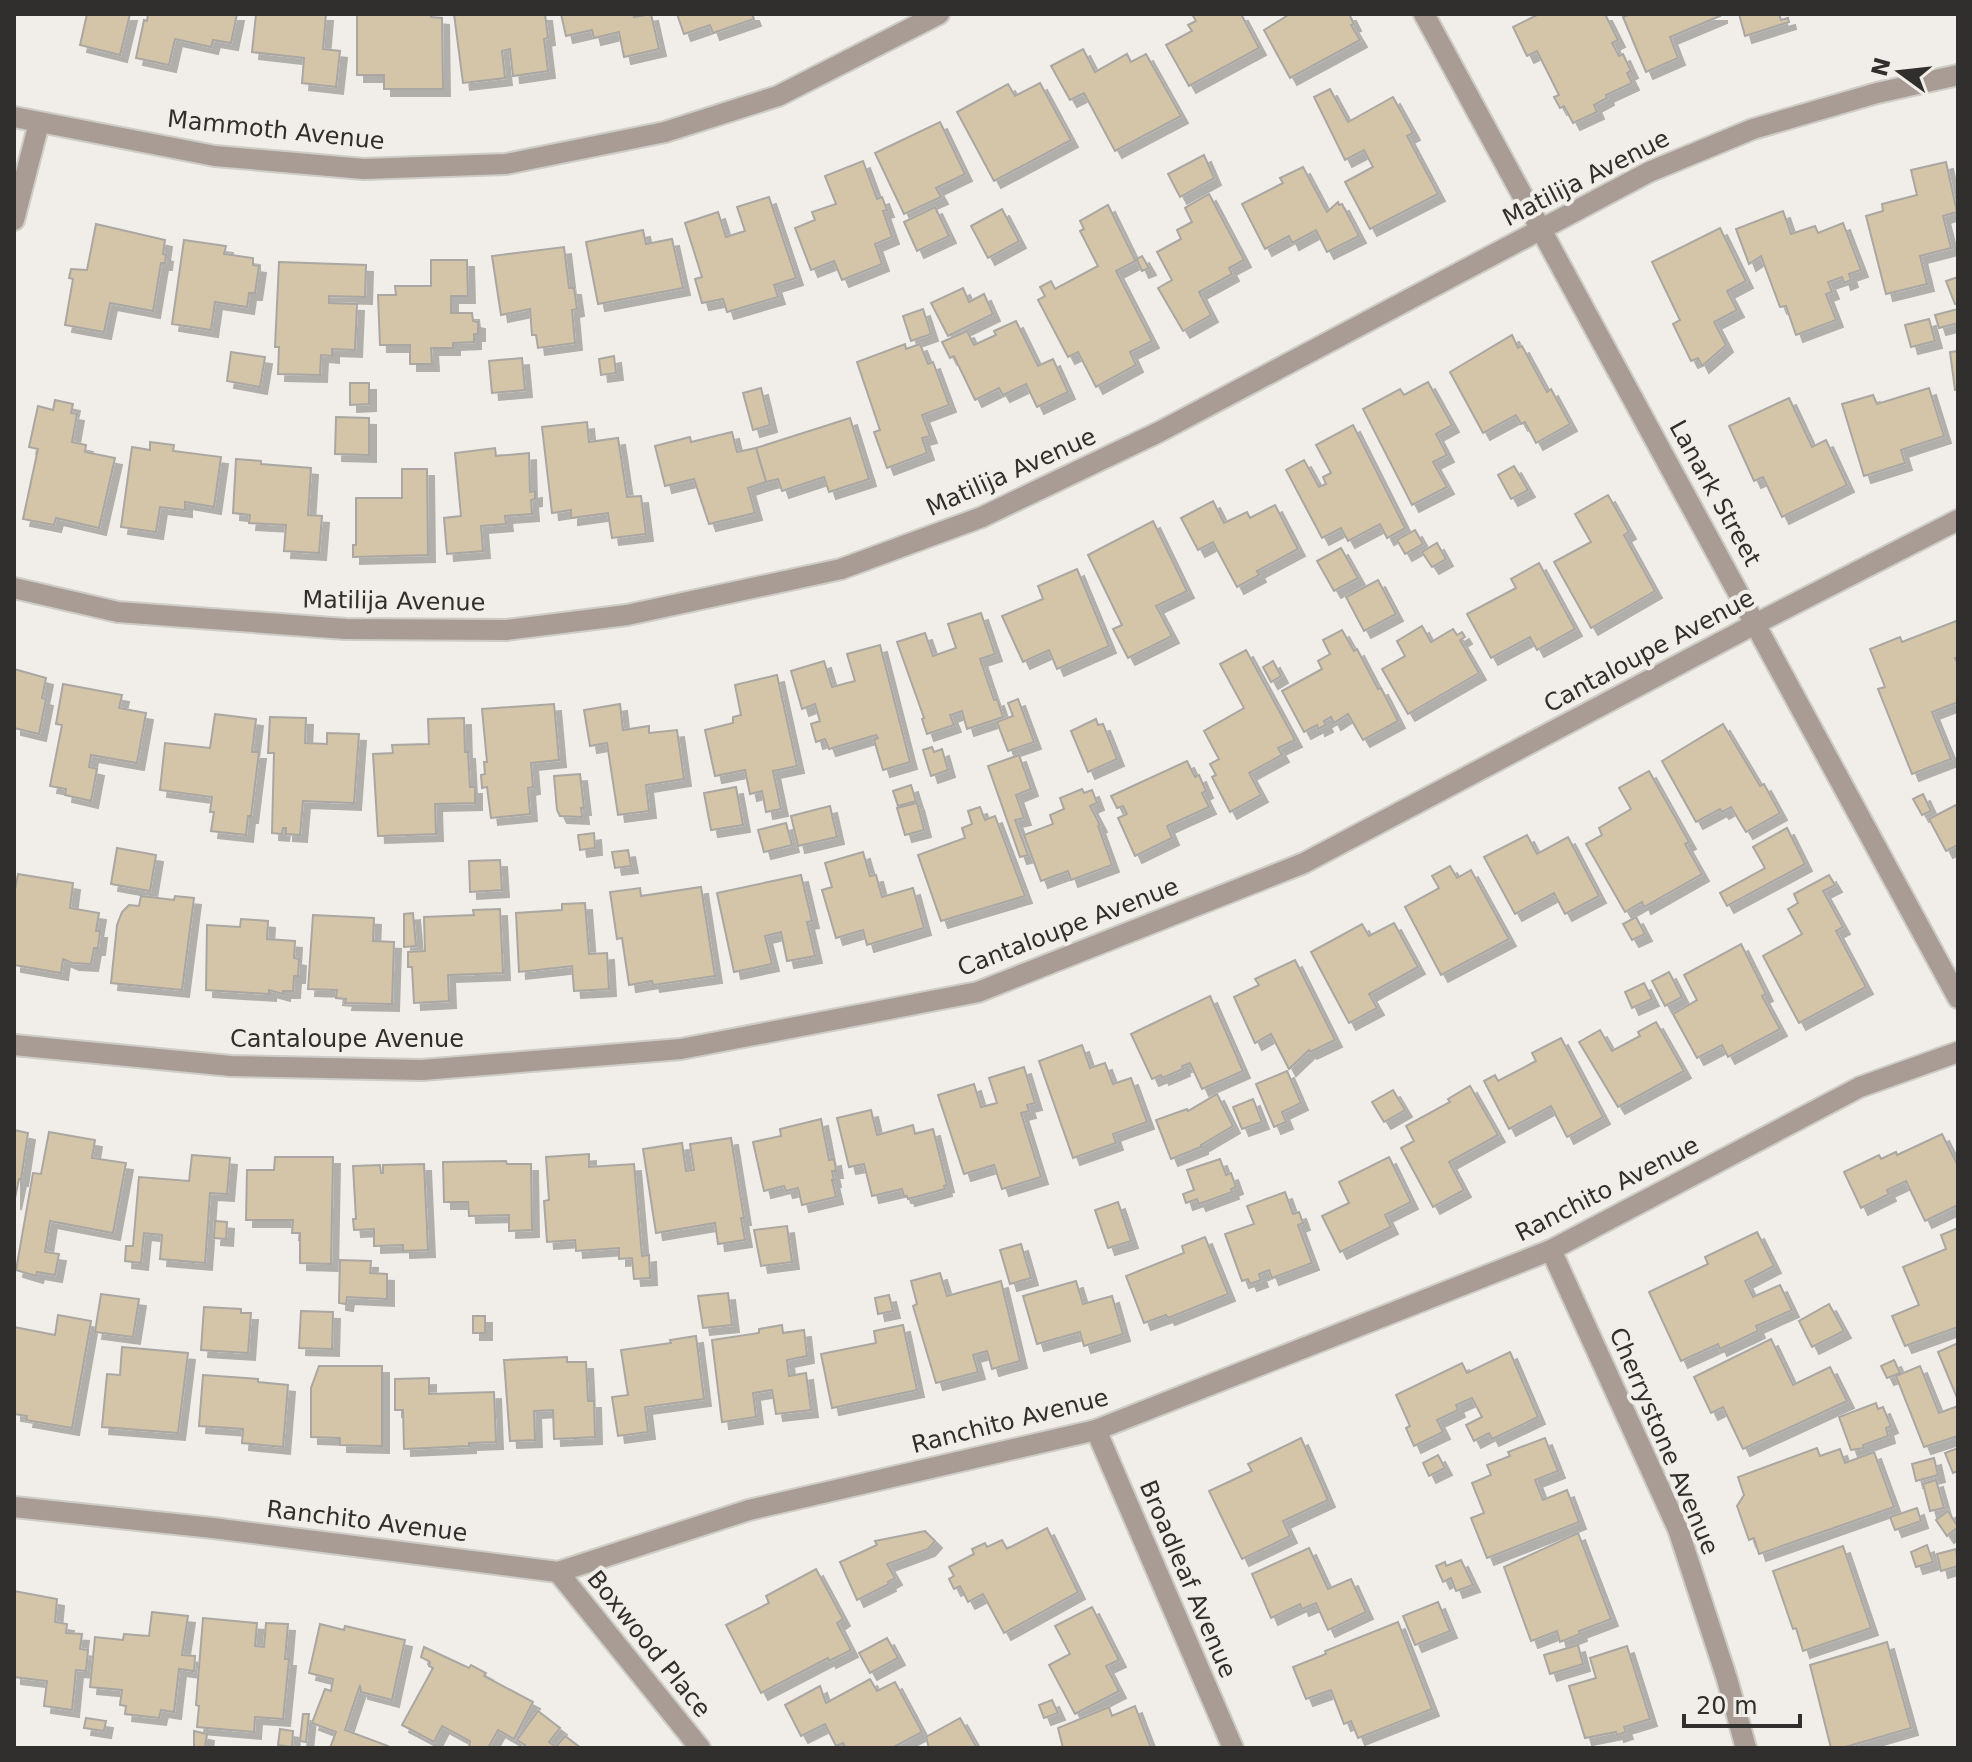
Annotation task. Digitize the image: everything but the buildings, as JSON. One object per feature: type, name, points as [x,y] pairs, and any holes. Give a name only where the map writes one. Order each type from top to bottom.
[{"type":"street","name":"Mammoth Avenue","points":[[14,117],[215,156],[364,169],[506,164],[665,132],[778,96],[939,14]]},
{"type":"street","name":"Lanark Street","points":[[1424,14],[1958,998]]},
{"type":"street","name":"Matilija Avenue","points":[[14,588],[118,612],[346,629],[506,630],[627,615],[841,569],[982,517],[1159,432],[1649,172],[1753,129],[1877,93],[1958,75]]},
{"type":"street","points":[[14,220],[39,123]]},
{"type":"street","name":"Cantaloupe Avenue","points":[[14,1045],[231,1066],[422,1070],[681,1049],[978,992],[1304,863],[1958,520]]},
{"type":"street","name":"Ranchito Avenue","points":[[14,1507],[213,1528],[558,1572],[749,1510],[1096,1430],[1551,1250],[1860,1087],[1958,1052]]},
{"type":"street","name":"Cherrystone Avenue","points":[[1551,1250],[1678,1529],[1746,1748]]},
{"type":"street","name":"Broadleaf Avenue","points":[[1096,1430],[1233,1748]]},
{"type":"street","name":"Boxwood Place","points":[[558,1572],[700,1748]]}]
